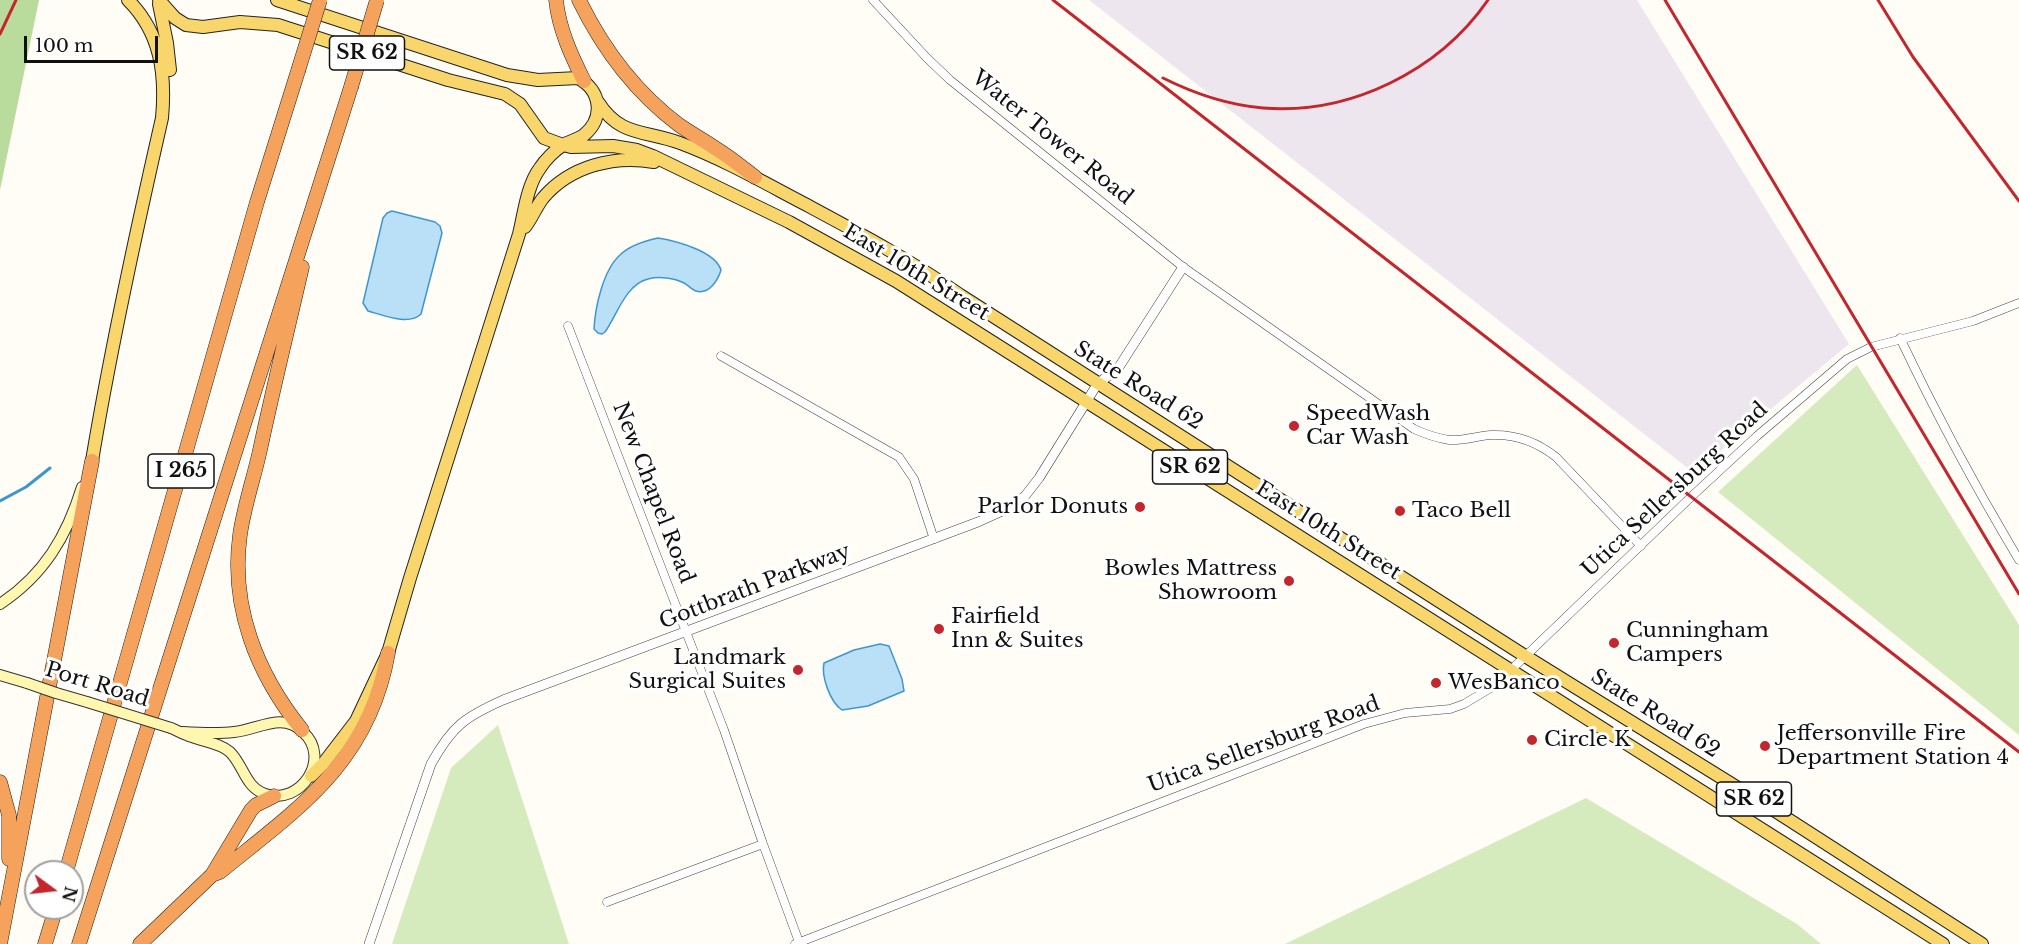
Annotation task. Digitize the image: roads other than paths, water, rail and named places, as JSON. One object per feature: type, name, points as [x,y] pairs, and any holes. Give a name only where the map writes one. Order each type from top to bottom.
[{"type":"highway","name":"I 265","points":[[69,860],[257,202],[320,0]]},
{"type":"highway","name":"I 265","points":[[79,944],[377,0]]},
{"type":"highway","points":[[556,0],[558,16],[568,48],[584,81]]},
{"type":"highway","name":"SR 62","points":[[579,0],[603,44],[646,96],[680,125],[755,177]]},
{"type":"highway","points":[[302,730],[271,688],[254,651],[242,605],[238,554],[245,510],[288,329],[314,203]]},
{"type":"highway","points":[[0,944],[92,461]]},
{"type":"highway","points":[[212,875],[220,872],[302,805],[339,767],[360,736],[371,713],[383,681],[388,653]]},
{"type":"highway","points":[[0,782],[9,815],[10,844],[6,884],[9,899]]},
{"type":"highway","points":[[140,944],[212,875],[256,804],[274,796]]},
{"type":"highway","points":[[45,944],[52,920]]},
{"type":"main road","points":[[128,0],[148,24],[162,60],[164,78],[162,118]]},
{"type":"main road","points":[[0,604],[31,579],[51,555],[66,531],[92,461],[133,246],[169,93],[167,43],[158,0]]},
{"type":"main road","name":"SR 62","points":[[158,0],[175,18],[186,25],[203,27],[247,22],[278,25],[457,82],[505,94],[520,104],[544,138],[563,145]]},
{"type":"main road","points":[[277,0],[507,75],[538,80],[578,78],[594,90],[598,102],[610,118],[623,127],[681,143],[755,177]]},
{"type":"main road","points":[[183,732],[229,751],[253,786],[265,794],[274,796],[295,792],[305,784],[356,721],[388,653],[537,172],[563,145],[582,136],[590,128],[596,117],[598,102]]},
{"type":"main road","name":"East 10th Street","points":[[563,145],[624,147],[653,156],[789,222],[896,281],[1943,944]]},
{"type":"main road","points":[[519,234],[541,200],[560,181],[588,167],[624,160],[640,160],[679,167]]},
{"type":"main road","name":"State Road 62","points":[[755,177],[923,269],[960,295],[1525,656],[1780,814],[1982,944]]},
{"type":"main road","name":"Port Road","points":[[0,675],[183,732]]},
{"type":"main road","points":[[183,732],[231,733],[279,722],[289,723],[302,730],[314,752],[311,776]]},
{"type":"street","name":"Water Tower Road","points":[[873,0],[950,80],[1014,129],[1183,267],[1218,292],[1414,429],[1451,440],[1491,435],[1524,438],[1545,448],[1641,546]]},
{"type":"street","name":"Gottbrath Parkway","points":[[369,944],[431,764],[447,738],[461,722],[503,700],[934,539],[1009,508],[1025,496],[1040,478],[1098,383],[1117,370],[1183,267]]},
{"type":"street","name":"Utica Sellersburg Road","points":[[798,943],[1364,724],[1405,713],[1450,709],[1464,704],[1489,689],[1511,670],[1749,443],[1837,367],[1857,353],[1900,338],[1973,321],[2019,303]]},
{"type":"street","name":"New Chapel Road","points":[[568,326],[724,730],[798,943]]},
{"type":"street","points":[[1900,338],[1946,430],[2019,560]]},
{"type":"street","points":[[721,356],[899,457],[914,479],[934,539]]},
{"type":"street","points":[[607,902],[763,844]]},
{"type":"water","points":[[392,211],[435,222],[440,226],[442,233],[421,314],[410,319],[368,311],[363,303],[383,218]]},
{"type":"water","points":[[658,238],[684,244],[711,257],[721,270],[718,278],[709,289],[701,292],[671,279],[652,278],[640,282],[628,293],[605,332],[598,333],[594,329],[598,300],[614,262],[633,246]]},
{"type":"water","points":[[880,644],[889,646],[902,679],[904,691],[868,706],[842,710],[827,688],[824,663],[854,650]]},
{"type":"waterway","points":[[0,501],[26,487],[50,468]]},
{"type":"railway","points":[[0,34],[16,0]]},
{"type":"railway","points":[[1053,0],[2019,752]]},
{"type":"railway","points":[[1163,78],[1212,98],[1250,107],[1296,108],[1328,104],[1360,96],[1418,67],[1444,48],[1468,25],[1488,0]]},
{"type":"railway","points":[[1665,0],[2019,594]]},
{"type":"railway","points":[[1878,0],[1913,57],[2019,201]]},
{"type":"place","name":"SpeedWash Car Wash","points":[[1294,426]]},
{"type":"place","name":"Parlor Donuts","points":[[1140,507]]},
{"type":"place","name":"Taco Bell","points":[[1400,511]]},
{"type":"place","name":"Bowles Mattress Showroom","points":[[1289,581]]},
{"type":"place","name":"Fairfield Inn & Suites","points":[[939,629]]},
{"type":"place","name":"Cunningham Campers","points":[[1614,643]]},
{"type":"place","name":"Landmark Surgical Suites","points":[[798,670]]},
{"type":"place","name":"WesBanco","points":[[1436,683]]},
{"type":"place","name":"Circle K","points":[[1532,740]]},
{"type":"place","name":"Jeffersonville Fire Department Station 4","points":[[1765,746]]}]
